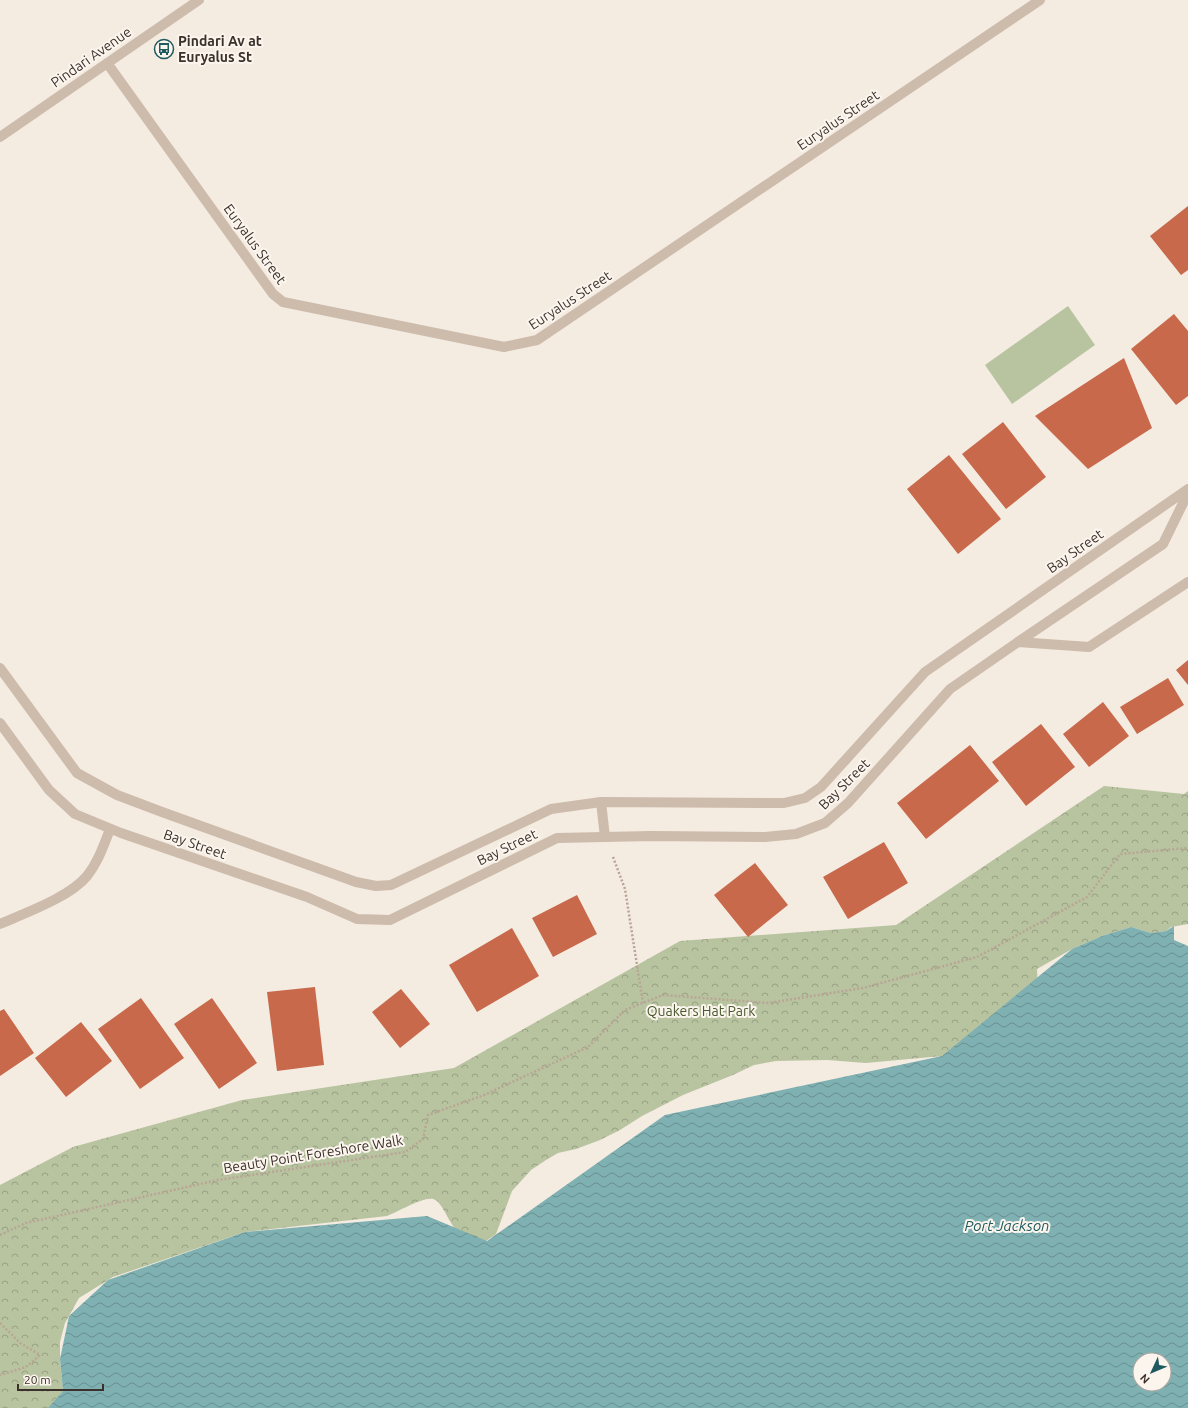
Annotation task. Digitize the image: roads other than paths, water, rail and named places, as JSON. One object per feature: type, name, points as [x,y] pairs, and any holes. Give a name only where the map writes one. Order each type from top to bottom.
[{"type":"street","name":"Pindari Avenue","points":[[0,137],[199,0]]},
{"type":"street","name":"Euryalus Street","points":[[107,63],[272,294],[283,302],[504,347],[537,340],[1040,0]]},
{"type":"street","name":"Bay Street","points":[[0,668],[77,773],[117,795],[356,882],[376,886],[391,885],[551,809],[600,802],[784,803],[806,798],[821,786],[925,672],[1188,489]]},
{"type":"street","name":"Bay Street","points":[[0,723],[49,790],[75,814],[110,829],[307,897],[357,919],[390,920],[557,838],[651,836],[765,837],[796,834],[825,823],[848,803],[950,689],[1163,544],[1188,493]]},
{"type":"street","points":[[1018,642],[1089,647],[1188,582]]},
{"type":"street","points":[[600,802],[605,837]]},
{"type":"street","points":[[0,924],[72,890],[86,878],[94,866],[110,829]]},
{"type":"water","name":"Port Jackson","points":[[1174,926],[1174,940],[1188,946],[1188,1408],[48,1408],[63,1391],[60,1359],[69,1316],[108,1280],[245,1232],[427,1216],[487,1241],[665,1115],[942,1056],[1072,949],[1102,936],[1131,927],[1151,933],[1166,931]]},
{"type":"place","name":"Pindari Av at Euryalus St","points":[[164,49]]},
{"type":"park label","name":"Quakers Hat Park","points":[[701,1011]]}]
